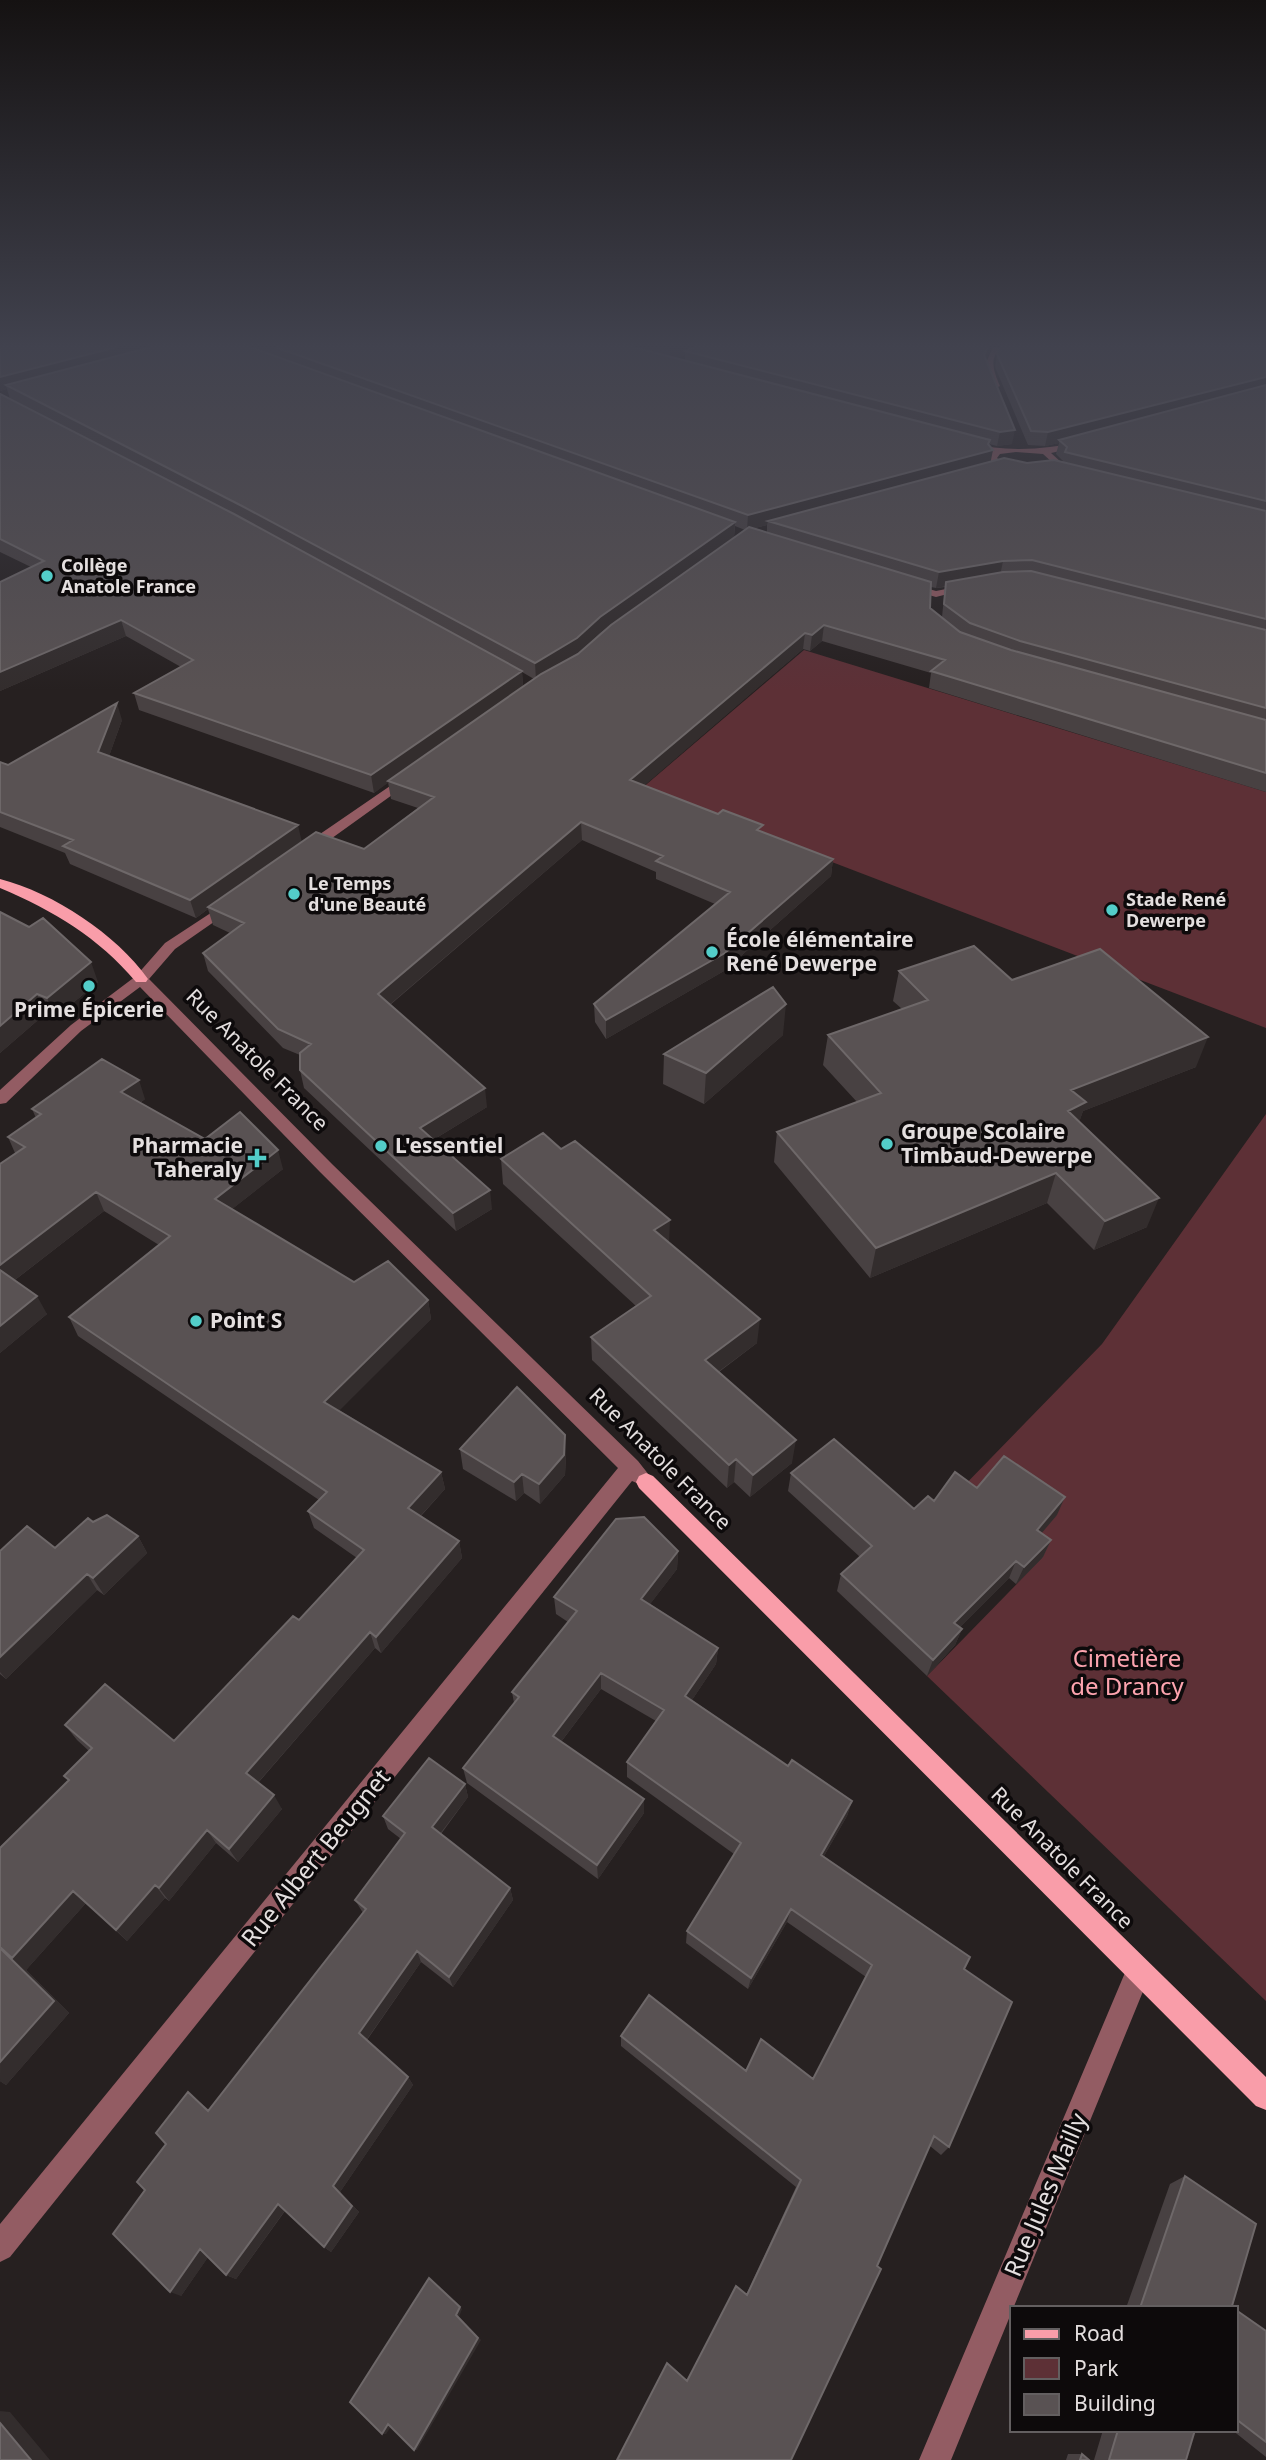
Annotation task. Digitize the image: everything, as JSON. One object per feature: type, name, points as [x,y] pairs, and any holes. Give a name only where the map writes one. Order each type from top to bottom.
[{"type":"main road","name":"Rue Anatole France","points":[[0,883],[71,916],[101,935],[141,979]]},
{"type":"main road","name":"Rue Anatole France","points":[[638,1474],[1266,2096]]},
{"type":"street","points":[[996,462],[1002,467]]},
{"type":"street","points":[[1051,469],[1057,462]]},
{"type":"street","points":[[990,470],[1002,467],[1027,472],[1051,469],[1066,472]]},
{"type":"street","points":[[897,582],[936,594],[979,586]]},
{"type":"street","points":[[935,608],[936,594]]},
{"type":"street","points":[[303,852],[425,765]]},
{"type":"street","points":[[0,1099],[76,1028],[141,979],[170,947],[237,899]]},
{"type":"street","name":"Rue Anatole France","points":[[141,979],[326,1168],[638,1474]]},
{"type":"street","name":"Rue Albert Beugnet","points":[[0,2247],[638,1474]]},
{"type":"street","name":"Rue Jules Mailly","points":[[935,2460],[1136,1977],[1144,1976]]},
{"type":"green space","name":"Stade René Dewerpe","points":[[804,650],[1266,792],[1266,1028],[641,789]]},
{"type":"green space","name":"Cimetière de Drancy","points":[[1266,1114],[1266,2001],[927,1676],[1042,1558],[955,1495],[1102,1344]]},
{"type":"building","points":[[0,462],[132,462],[234,514],[522,671],[371,775],[134,693],[193,660],[121,620],[0,672],[0,582],[44,561],[0,539]]},
{"type":"building","points":[[156,462],[568,462],[735,522],[600,617],[577,638],[535,663]]},
{"type":"building","points":[[598,462],[949,462],[748,515]]},
{"type":"building","points":[[990,462],[1061,462],[1266,511],[1266,619],[1032,560],[1003,561],[939,572],[768,521]]},
{"type":"building","points":[[1105,462],[1266,462],[1266,501]]},
{"type":"building","points":[[749,527],[931,582],[930,608],[960,632],[1011,650],[1266,720],[1266,773],[931,671],[945,660],[824,625],[812,635],[805,633],[630,780],[718,814],[723,810],[763,825],[757,830],[833,859],[725,953],[606,1020],[594,1004],[730,892],[656,861],[663,856],[581,822],[378,994],[485,1088],[420,1128],[490,1190],[453,1213],[300,1070],[300,1053],[311,1044],[278,1029],[203,953],[244,923],[208,907],[316,832],[364,849],[434,797],[388,781],[541,674],[578,654],[611,625]]},
{"type":"building","points":[[1031,571],[1266,630],[1266,708],[1020,641],[970,623],[944,604],[946,582],[1003,572]]},
{"type":"building","points":[[117,703],[98,752],[298,825],[190,900],[63,846],[73,840],[0,812],[0,762],[8,765]]},
{"type":"building","points":[[0,912],[29,927],[43,918],[91,962],[47,998],[37,994],[0,1026]]},
{"type":"building","points":[[974,946],[1012,980],[1100,949],[1208,1037],[1071,1090],[1086,1102],[1068,1111],[1159,1198],[1105,1221],[1056,1173],[876,1248],[777,1132],[881,1093],[828,1035],[928,1000],[899,971]]},
{"type":"building","points":[[773,987],[786,1004],[706,1073],[664,1054]]},
{"type":"building","points":[[102,1059],[139,1080],[121,1092],[205,1139],[240,1112],[278,1150],[215,1199],[354,1282],[388,1261],[428,1300],[324,1402],[441,1472],[408,1508],[459,1541],[376,1637],[370,1632],[246,1773],[274,1795],[229,1849],[207,1830],[159,1888],[155,1885],[116,1930],[73,1891],[12,1958],[0,1947],[0,1848],[69,1780],[64,1776],[92,1748],[65,1725],[105,1684],[174,1741],[293,1616],[299,1620],[364,1550],[308,1511],[327,1492],[69,1317],[170,1236],[96,1192],[0,1265],[0,1164],[25,1147],[8,1137],[41,1114],[32,1109]]},
{"type":"building","points":[[543,1133],[561,1149],[575,1141],[670,1220],[654,1230],[760,1319],[705,1360],[796,1440],[753,1475],[736,1459],[729,1465],[591,1337],[651,1296],[501,1159]]},
{"type":"building","points":[[0,1270],[37,1296],[0,1326]]},
{"type":"building","points":[[517,1387],[565,1435],[564,1455],[539,1484],[522,1474],[514,1482],[460,1449]]},
{"type":"building","points":[[834,1439],[914,1509],[928,1496],[934,1501],[955,1472],[977,1488],[1004,1456],[1065,1497],[1037,1530],[1051,1540],[1024,1567],[1016,1561],[954,1623],[962,1629],[933,1660],[841,1574],[872,1546],[791,1473]]},
{"type":"building","points":[[107,1515],[138,1536],[93,1578],[87,1574],[0,1657],[0,1551],[27,1526],[55,1548],[88,1518],[93,1522]]},
{"type":"building","points":[[644,1517],[678,1551],[641,1599],[718,1648],[685,1696],[788,1766],[792,1760],[852,1801],[821,1855],[970,1957],[964,1969],[1012,2002],[949,2147],[934,2136],[877,2266],[881,2269],[791,2460],[617,2460],[667,2363],[687,2381],[736,2286],[747,2295],[801,2180],[621,2036],[649,1995],[746,2071],[761,2039],[813,2079],[872,1965],[791,1909],[751,1978],[687,1931],[741,1843],[627,1762],[664,1710],[601,1673],[553,1736],[644,1799],[597,1865],[463,1768],[519,1697],[512,1692],[577,1611],[554,1597],[616,1519]]},
{"type":"building","points":[[429,1758],[465,1784],[432,1827],[510,1888],[449,1977],[417,1951],[359,2033],[408,2077],[333,2186],[352,2206],[324,2247],[278,2204],[226,2275],[200,2249],[170,2292],[113,2234],[145,2190],[137,2182],[166,2144],[156,2133],[188,2092],[208,2111],[366,1909],[355,1900],[405,1833],[383,1816]]},
{"type":"building","points":[[0,1950],[54,2001],[0,2062]]},
{"type":"building","points":[[1185,2176],[1256,2224],[1232,2306],[1141,2306]]},
{"type":"building","points":[[429,2278],[460,2307],[456,2315],[478,2338],[414,2450],[388,2424],[382,2434],[350,2402]]},
{"type":"building","points":[[1238,2311],[1266,2331],[1266,2442],[1238,2421]]},
{"type":"building","points":[[0,2423],[31,2460],[0,2460]]},
{"type":"building","points":[[1117,2432],[1194,2432],[1186,2460],[1109,2460]]},
{"type":"place","name":"Collège Anatole France","points":[[47,576]]},
{"type":"place","name":"Le Temps d'une Beauté","points":[[294,894]]},
{"type":"place","name":"Stade René Dewerpe","points":[[1112,910]]},
{"type":"place","name":"École élémentaire René Dewerpe","points":[[712,952]]},
{"type":"place","name":"Prime Épicerie","points":[[89,986]]},
{"type":"place","name":"Groupe Scolaire Timbaud-Dewerpe","points":[[887,1144]]},
{"type":"place","name":"L'essentiel","points":[[381,1146]]},
{"type":"place","name":"Pharmacie Taheraly","points":[[257,1158]]},
{"type":"place","name":"Point S","points":[[196,1321]]}]
